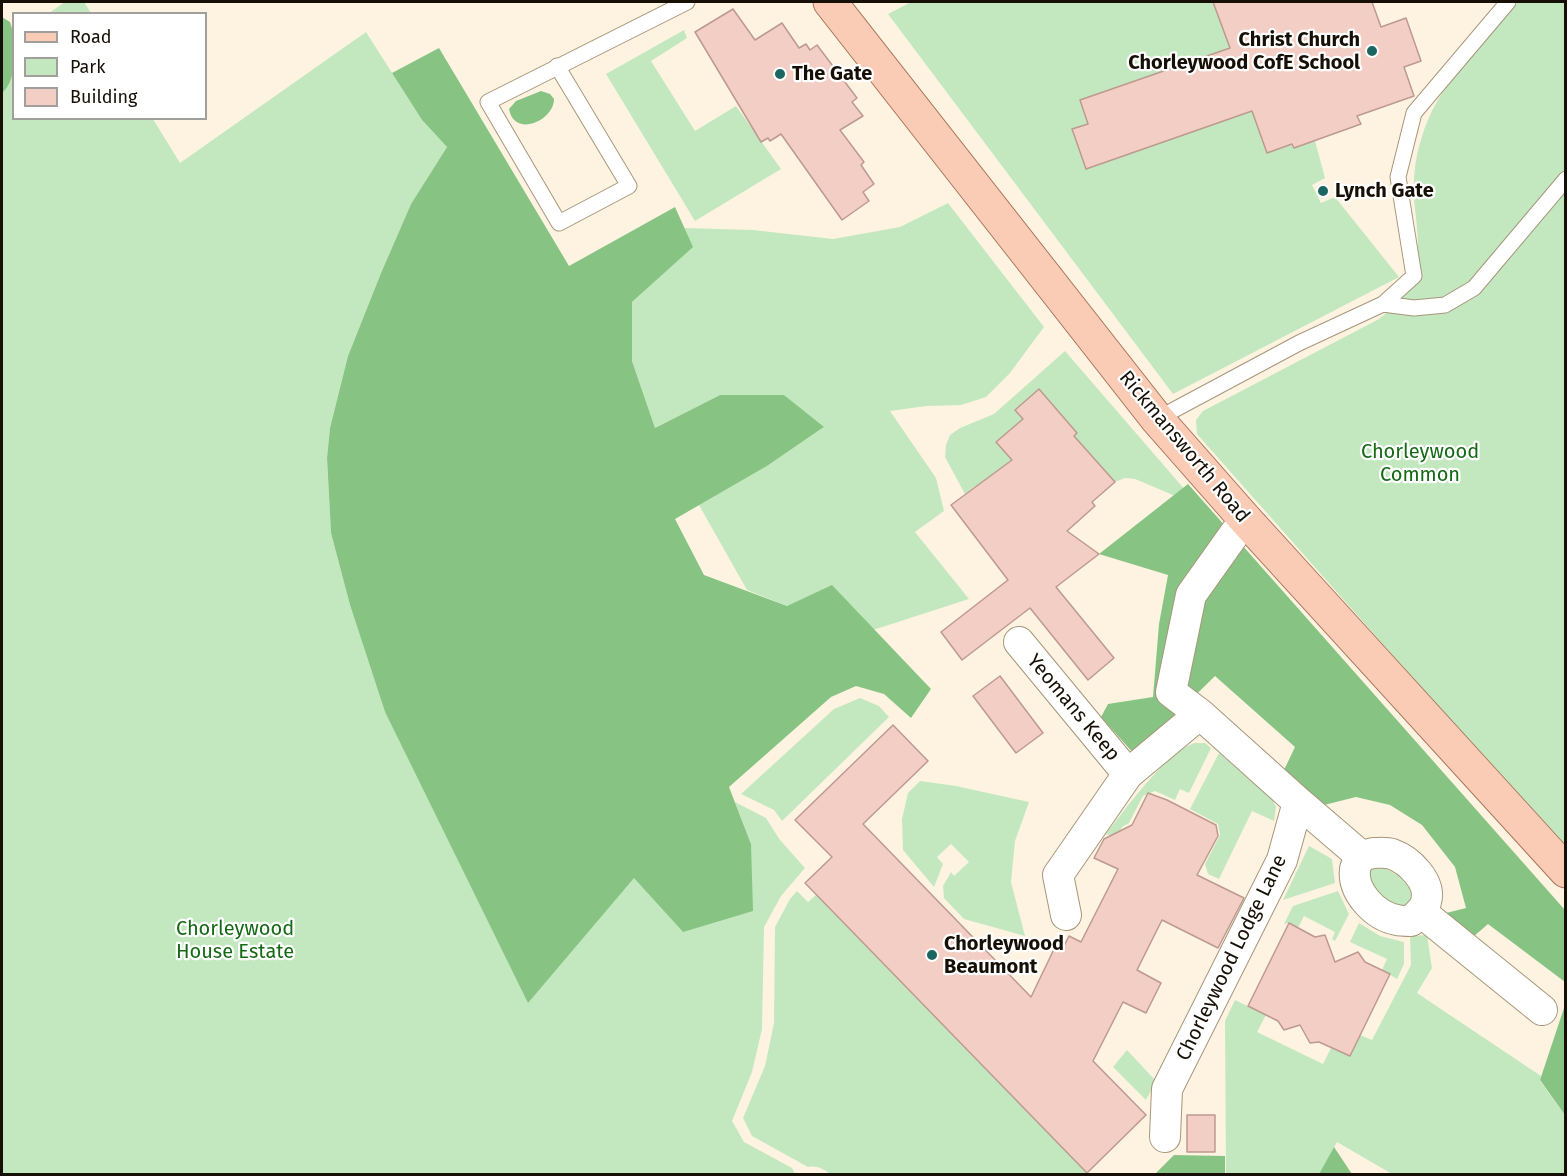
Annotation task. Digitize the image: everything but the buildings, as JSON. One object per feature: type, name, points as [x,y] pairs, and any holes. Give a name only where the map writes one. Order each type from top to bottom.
[{"type":"main road","name":"Rickmansworth Road","points":[[830,2],[1157,419],[1245,519],[1566,871]]},
{"type":"street","points":[[1245,519],[1191,595],[1172,692],[1361,856]]},
{"type":"street","name":"Yeomans Keep","points":[[1018,642],[1128,774]]},
{"type":"street","points":[[1066,915],[1058,875],[1128,774],[1200,714]]},
{"type":"street","name":"Chorleywood Lodge Lane","points":[[1166,1137],[1167,1089],[1282,860],[1298,802]]},
{"type":"street","points":[[1390,853],[1403,859],[1415,870],[1425,885],[1427,900],[1421,912],[1411,921],[1396,920],[1379,913],[1364,900],[1357,885],[1355,868],[1361,856],[1390,853]]},
{"type":"street","points":[[1421,912],[1542,1010]]},
{"type":"lane","points":[[557,66],[629,186],[559,223],[488,102],[557,66],[687,2]]},
{"type":"lane","points":[[1157,419],[1299,343],[1383,304],[1414,276],[1398,177],[1414,113],[1509,2]]},
{"type":"lane","points":[[1383,304],[1414,308],[1445,305],[1474,288],[1566,178]]},
{"type":"green space","points":[[65,2],[84,2],[90,12],[50,12]]},
{"type":"green space","points":[[911,2],[1213,2],[1230,48],[1080,100],[1088,124],[1072,130],[1086,169],[1252,111],[1267,153],[1314,137],[1325,178],[1312,185],[1321,203],[1335,197],[1399,277],[1173,394],[888,14]]},
{"type":"green space","name":"Chorleywood Common","points":[[1518,2],[1565,2],[1565,850],[1197,434],[1196,420],[1203,411],[1379,319],[1403,294],[1414,277],[1418,260],[1414,176],[1419,147],[1428,120],[1449,83],[1475,49]]},
{"type":"green space","points":[[2,17],[10,22],[12,30],[12,74],[2,93]]},
{"type":"green space","points":[[684,30],[687,38],[651,61],[695,131],[736,106],[781,169],[695,221],[606,74]]},
{"type":"green space","name":"Chorleywood House Estate","points":[[366,32],[422,120],[447,147],[411,204],[381,273],[348,356],[330,428],[327,458],[331,533],[350,605],[385,712],[528,1002],[634,877],[683,932],[751,844],[735,802],[766,818],[780,840],[805,868],[781,896],[764,927],[762,1029],[752,1072],[732,1121],[744,1142],[792,1168],[795,1174],[2,1174],[2,50],[12,42],[12,120],[154,120],[180,163]]},
{"type":"green space","points":[[439,48],[569,266],[675,207],[693,247],[632,302],[632,361],[655,428],[720,395],[784,395],[824,427],[767,466],[675,519],[704,575],[787,606],[832,585],[931,689],[911,718],[884,694],[856,686],[831,697],[729,787],[751,844],[753,911],[683,932],[634,878],[528,1003],[385,712],[350,605],[331,533],[327,458],[330,428],[348,356],[411,204],[447,147],[422,120],[392,73]]},
{"type":"green space","points":[[541,91],[550,94],[554,99],[548,114],[533,123],[525,124],[518,123],[512,118],[509,109],[516,101]]},
{"type":"green space","points":[[948,203],[1044,327],[1010,373],[986,397],[961,405],[926,406],[890,411],[936,478],[944,511],[915,532],[969,599],[873,630],[832,586],[787,606],[747,590],[699,505],[767,466],[823,428],[784,395],[720,395],[655,428],[632,361],[632,302],[692,247],[684,228],[753,230],[833,239],[900,227]]},
{"type":"green space","points":[[1065,351],[1199,506],[1135,479],[1125,478],[1115,482],[1071,438],[1077,433],[1067,421],[1047,409],[1052,403],[1039,389],[1015,410],[1023,419],[997,442],[1012,462],[978,488],[975,486],[965,494],[945,457],[950,435],[960,428],[994,414]]},
{"type":"green space","points":[[1188,484],[1565,910],[1565,982],[1488,924],[1473,937],[1446,913],[1466,908],[1455,867],[1422,825],[1390,805],[1356,797],[1324,805],[1284,770],[1295,747],[1215,676],[1135,755],[1101,717],[1108,704],[1153,697],[1159,624],[1168,575],[1099,554]]},
{"type":"green space","points":[[860,698],[879,706],[889,717],[782,821],[774,810],[741,794],[834,709]]},
{"type":"green space","points":[[1195,743],[1205,743],[1211,748],[1189,793],[1180,789],[1175,800],[1155,791],[1143,796],[1129,823],[1122,827],[1116,839],[1106,834],[1160,769],[1184,748]]},
{"type":"green space","points":[[1219,753],[1272,799],[1276,807],[1274,821],[1252,811],[1219,879],[1208,874],[1205,864],[1220,835],[1218,824],[1190,809]]},
{"type":"green space","points":[[920,781],[956,786],[1029,802],[1015,841],[1011,882],[1025,936],[964,919],[944,898],[943,886],[951,872],[954,876],[969,862],[951,844],[937,857],[943,864],[934,887],[903,850],[902,819],[908,793]]},
{"type":"green space","points":[[1309,846],[1332,859],[1335,883],[1283,900]]},
{"type":"green space","points":[[1370,866],[1391,871],[1406,884],[1414,896],[1409,907],[1395,906],[1383,899],[1366,875]]},
{"type":"green space","points":[[797,891],[808,902],[816,895],[1087,1173],[830,1174],[820,1168],[808,1167],[752,1136],[743,1118],[765,1066],[774,1023],[775,927],[790,899]]},
{"type":"green space","points":[[1338,891],[1349,914],[1335,941],[1332,939],[1335,932],[1304,916],[1298,928],[1289,923],[1284,924],[1293,906]]},
{"type":"green space","points":[[1359,923],[1380,936],[1404,942],[1404,964],[1397,979],[1382,970],[1387,959],[1350,942]]},
{"type":"green space","points":[[1427,935],[1432,968],[1417,993],[1541,1076],[1540,1081],[1565,1115],[1565,1174],[1392,1174],[1337,1142],[1319,1174],[1226,1174],[1225,1021],[1235,1000],[1266,1015],[1257,1032],[1323,1064],[1331,1048],[1350,1056],[1360,1035],[1372,1040],[1411,965],[1410,936]]},
{"type":"green space","points":[[1565,1005],[1565,1115],[1540,1080]]},
{"type":"green space","points":[[1127,1050],[1156,1081],[1146,1100],[1113,1067]]},
{"type":"green space","points":[[1334,1147],[1352,1174],[1319,1174]]},
{"type":"green space","points":[[1174,1155],[1225,1156],[1225,1174],[1155,1174]]},
{"type":"place","name":"Christ Church Chorleywood CofE School","points":[[1372,51]]},
{"type":"place","name":"The Gate","points":[[780,74]]},
{"type":"place","name":"Lynch Gate","points":[[1323,191]]},
{"type":"place","name":"Chorleywood Beaumont","points":[[932,955]]}]
